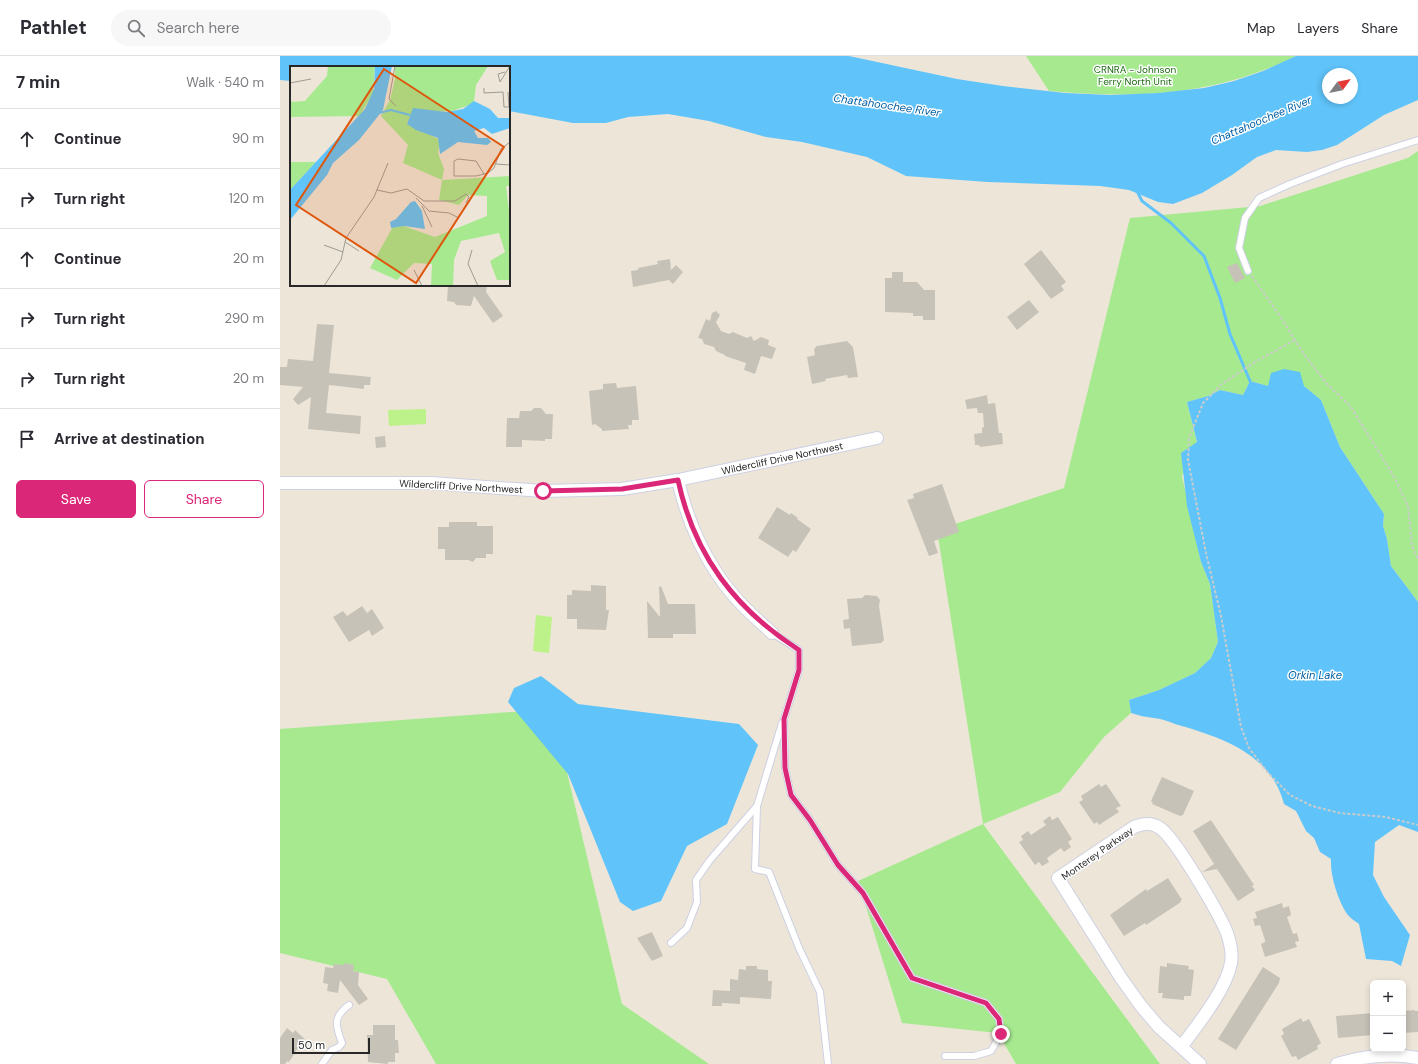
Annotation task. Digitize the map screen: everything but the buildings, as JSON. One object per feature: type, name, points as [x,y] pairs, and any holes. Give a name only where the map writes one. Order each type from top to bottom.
[{"type":"street","name":"Wildercliff Drive Northwest","points":[[280,483],[430,483],[543,491],[622,489],[678,480],[877,438]]},
{"type":"street","points":[[678,480],[682,499],[703,550],[714,570],[734,597],[772,633]]},
{"type":"street","name":"Monterey Parkway","points":[[1182,1046],[1206,1012],[1227,977],[1231,962],[1231,948],[1227,933],[1214,908],[1172,841],[1159,827],[1152,824],[1143,824],[1134,827],[1058,878],[1121,978],[1141,1006],[1159,1027],[1182,1046],[1200,1064]]},
{"type":"street","points":[[1337,1064],[1381,1056],[1399,1055],[1418,1058]]},
{"type":"lane","points":[[1248,271],[1240,248],[1245,218],[1259,198],[1290,184],[1342,164],[1418,140]]},
{"type":"lane","points":[[772,633],[799,650],[799,670],[758,806],[755,869],[769,872],[799,948],[820,992],[828,1064]]},
{"type":"lane","points":[[784,719],[785,768],[791,795],[810,820],[838,865],[863,893],[912,978],[986,1003],[999,1019],[1001,1034],[991,1051],[974,1056],[945,1056]]},
{"type":"lane","points":[[671,943],[687,928],[696,902],[696,880],[710,860],[758,806]]},
{"type":"lane","points":[[322,1064],[332,1050],[339,1047],[342,1043],[336,1019],[339,1013],[349,1005]]},
{"type":"path","points":[[1248,271],[1268,296],[1295,340],[1325,382],[1351,407],[1393,475],[1408,506],[1412,546],[1418,559]]},
{"type":"path","points":[[1295,340],[1255,362],[1222,384],[1203,403],[1189,438],[1188,460],[1206,553],[1221,616],[1241,727],[1249,748],[1268,773],[1290,795],[1312,806],[1340,814],[1386,818],[1418,825]]},
{"type":"green space","name":"CRNRA - Johnson Ferry North Unit","points":[[1026,56],[1296,56],[1266,69],[1206,87],[1176,92],[1114,95],[1049,91]]},
{"type":"green space","points":[[1418,151],[1418,602],[1391,566],[1387,539],[1383,526],[1384,514],[1340,447],[1321,400],[1304,386],[1268,386],[1250,381],[1243,395],[1220,390],[1208,396],[1187,402],[1197,443],[1182,476],[1201,562],[1210,584],[1218,642],[1211,658],[1195,673],[1159,690],[1129,700],[1131,713],[1104,737],[1060,792],[983,824],[937,530],[1064,488],[1130,218],[1260,206],[1408,158]]},
{"type":"green space","points":[[426,409],[426,424],[389,426],[388,410]]},
{"type":"green space","points":[[536,615],[552,617],[549,653],[533,651]]},
{"type":"green space","points":[[552,709],[622,1004],[709,1064],[436,1064],[387,979],[280,953],[280,729]]},
{"type":"green space","points":[[983,824],[1160,1064],[1016,1064],[998,1033],[902,1023],[858,881]]},
{"type":"water","name":"Chattahoochee River","points":[[280,56],[849,56],[957,79],[1003,86],[1065,93],[1111,95],[1158,93],[1204,88],[1234,81],[1263,71],[1296,56],[1418,56],[1418,100],[1384,115],[1337,145],[1322,150],[1307,152],[1276,150],[1257,157],[1232,175],[1202,193],[1173,204],[1158,202],[1129,190],[1100,186],[987,182],[906,176],[867,157],[802,142],[766,137],[709,121],[668,114],[628,117],[606,123],[573,123],[510,111],[510,66],[290,66],[290,81],[280,80]]},
{"type":"water","name":"Orkin Lake","points":[[1284,369],[1300,372],[1304,386],[1321,400],[1340,447],[1384,514],[1383,526],[1387,539],[1391,566],[1418,602],[1418,832],[1399,825],[1375,842],[1373,875],[1384,897],[1410,935],[1401,966],[1392,961],[1366,959],[1359,924],[1347,914],[1338,895],[1333,880],[1331,859],[1320,852],[1314,838],[1306,831],[1296,811],[1284,804],[1277,786],[1268,772],[1256,760],[1242,750],[1209,735],[1164,720],[1131,713],[1129,700],[1159,690],[1195,673],[1211,658],[1218,642],[1210,584],[1201,562],[1187,506],[1181,453],[1197,442],[1187,402],[1208,396],[1220,390],[1243,395],[1250,381],[1268,386],[1271,373]]},
{"type":"water","points":[[541,676],[578,704],[739,724],[758,745],[727,824],[687,846],[661,901],[633,911],[620,902],[568,774],[508,702],[514,688]]},
{"type":"waterway","points":[[1137,191],[1142,201],[1171,223],[1204,256],[1220,298],[1230,334],[1250,381]]},
{"type":"route","points":[[543,491],[622,489],[678,480],[682,499],[703,550],[714,570],[734,597],[772,633],[799,650],[799,670],[784,719],[785,768],[791,795],[810,820],[838,865],[863,893],[912,978],[927,985],[986,1003],[999,1019],[1001,1034]]}]
